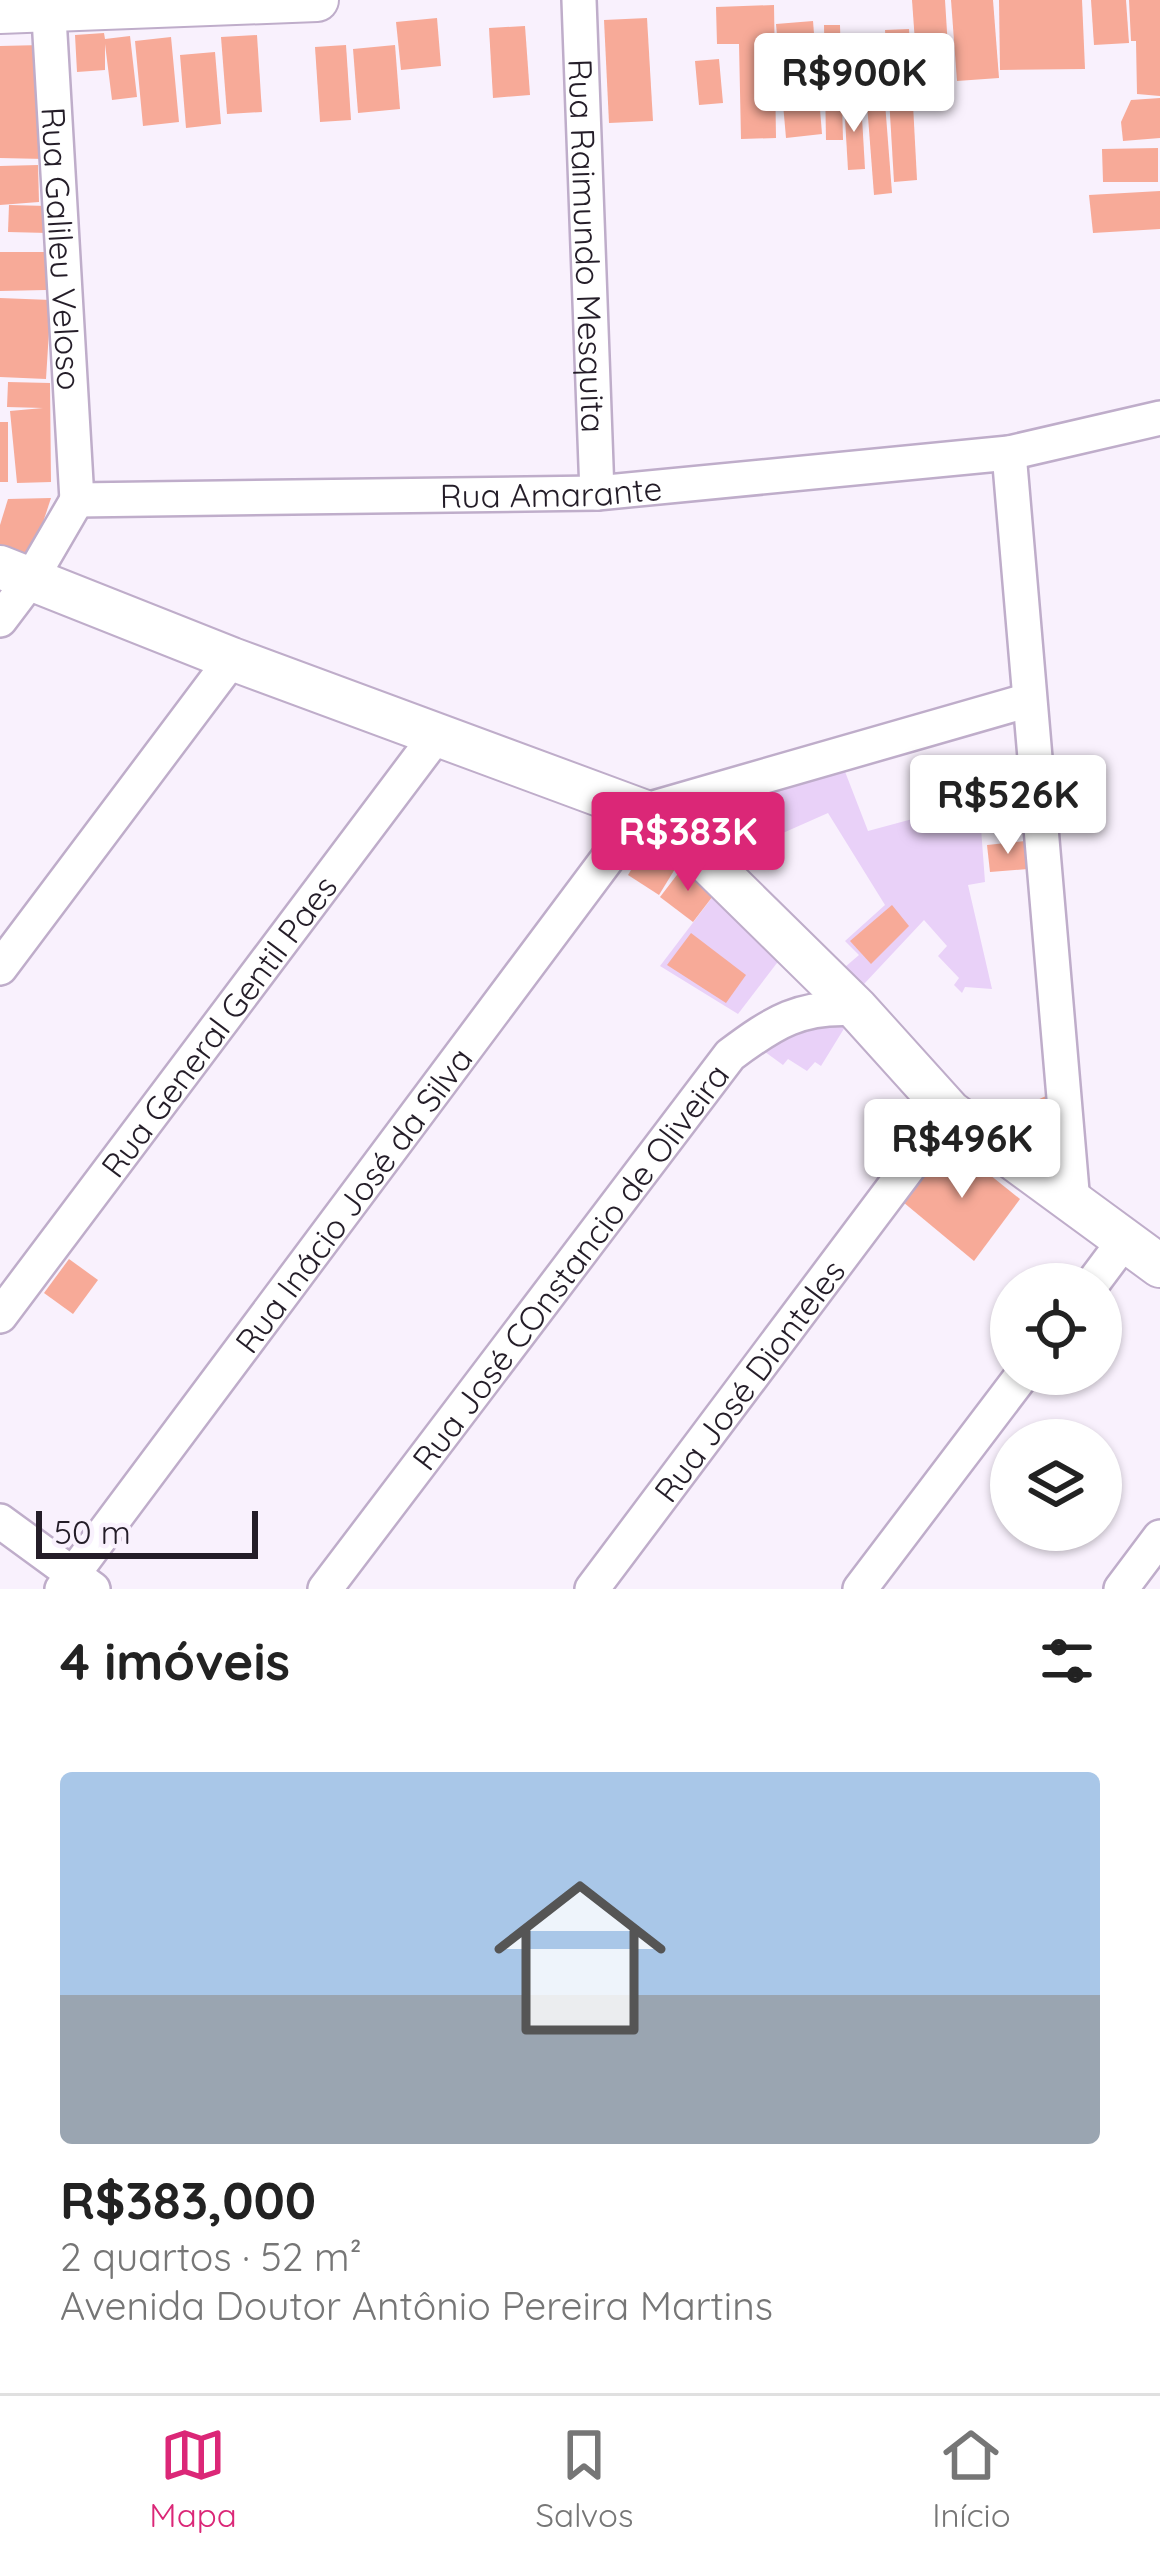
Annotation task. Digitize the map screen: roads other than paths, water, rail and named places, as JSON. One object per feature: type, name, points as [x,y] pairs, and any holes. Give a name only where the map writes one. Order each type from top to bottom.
[{"type":"street","points":[[0,12],[48,4],[316,0]]},
{"type":"street","name":"Rua Raimundo Mesquita","points":[[579,0],[596,493]]},
{"type":"street","name":"Rua Galileu Veloso","points":[[48,4],[77,500]]},
{"type":"street","name":"Rua Amarante","points":[[77,500],[596,493],[1009,453],[1160,418]]},
{"type":"street","points":[[1009,453],[1073,1203]]},
{"type":"street","points":[[0,620],[16,573],[77,500]]},
{"type":"street","points":[[16,573],[644,811],[679,834],[857,1009],[950,1112],[1160,1266]]},
{"type":"street","points":[[0,968],[232,658]]},
{"type":"street","points":[[644,811],[1029,700]]},
{"type":"street","name":"Rua General Gentil Paes","points":[[0,1316],[436,736]]},
{"type":"street","name":"Rua Inácio José da Silva","points":[[76,1584],[644,811]]},
{"type":"street","name":"Rua José COnstancio de Oliveira","points":[[325,1589],[730,1055],[801,1012],[824,1007],[857,1009]]},
{"type":"street","name":"Rua José Dionteles","points":[[592,1589],[950,1112]]},
{"type":"street","points":[[1108,1263],[1125,1240]]},
{"type":"street","points":[[860,1589],[1007,1395]]},
{"type":"street","points":[[0,1521],[76,1584]]},
{"type":"street","points":[[1121,1589],[1160,1537]]}]
